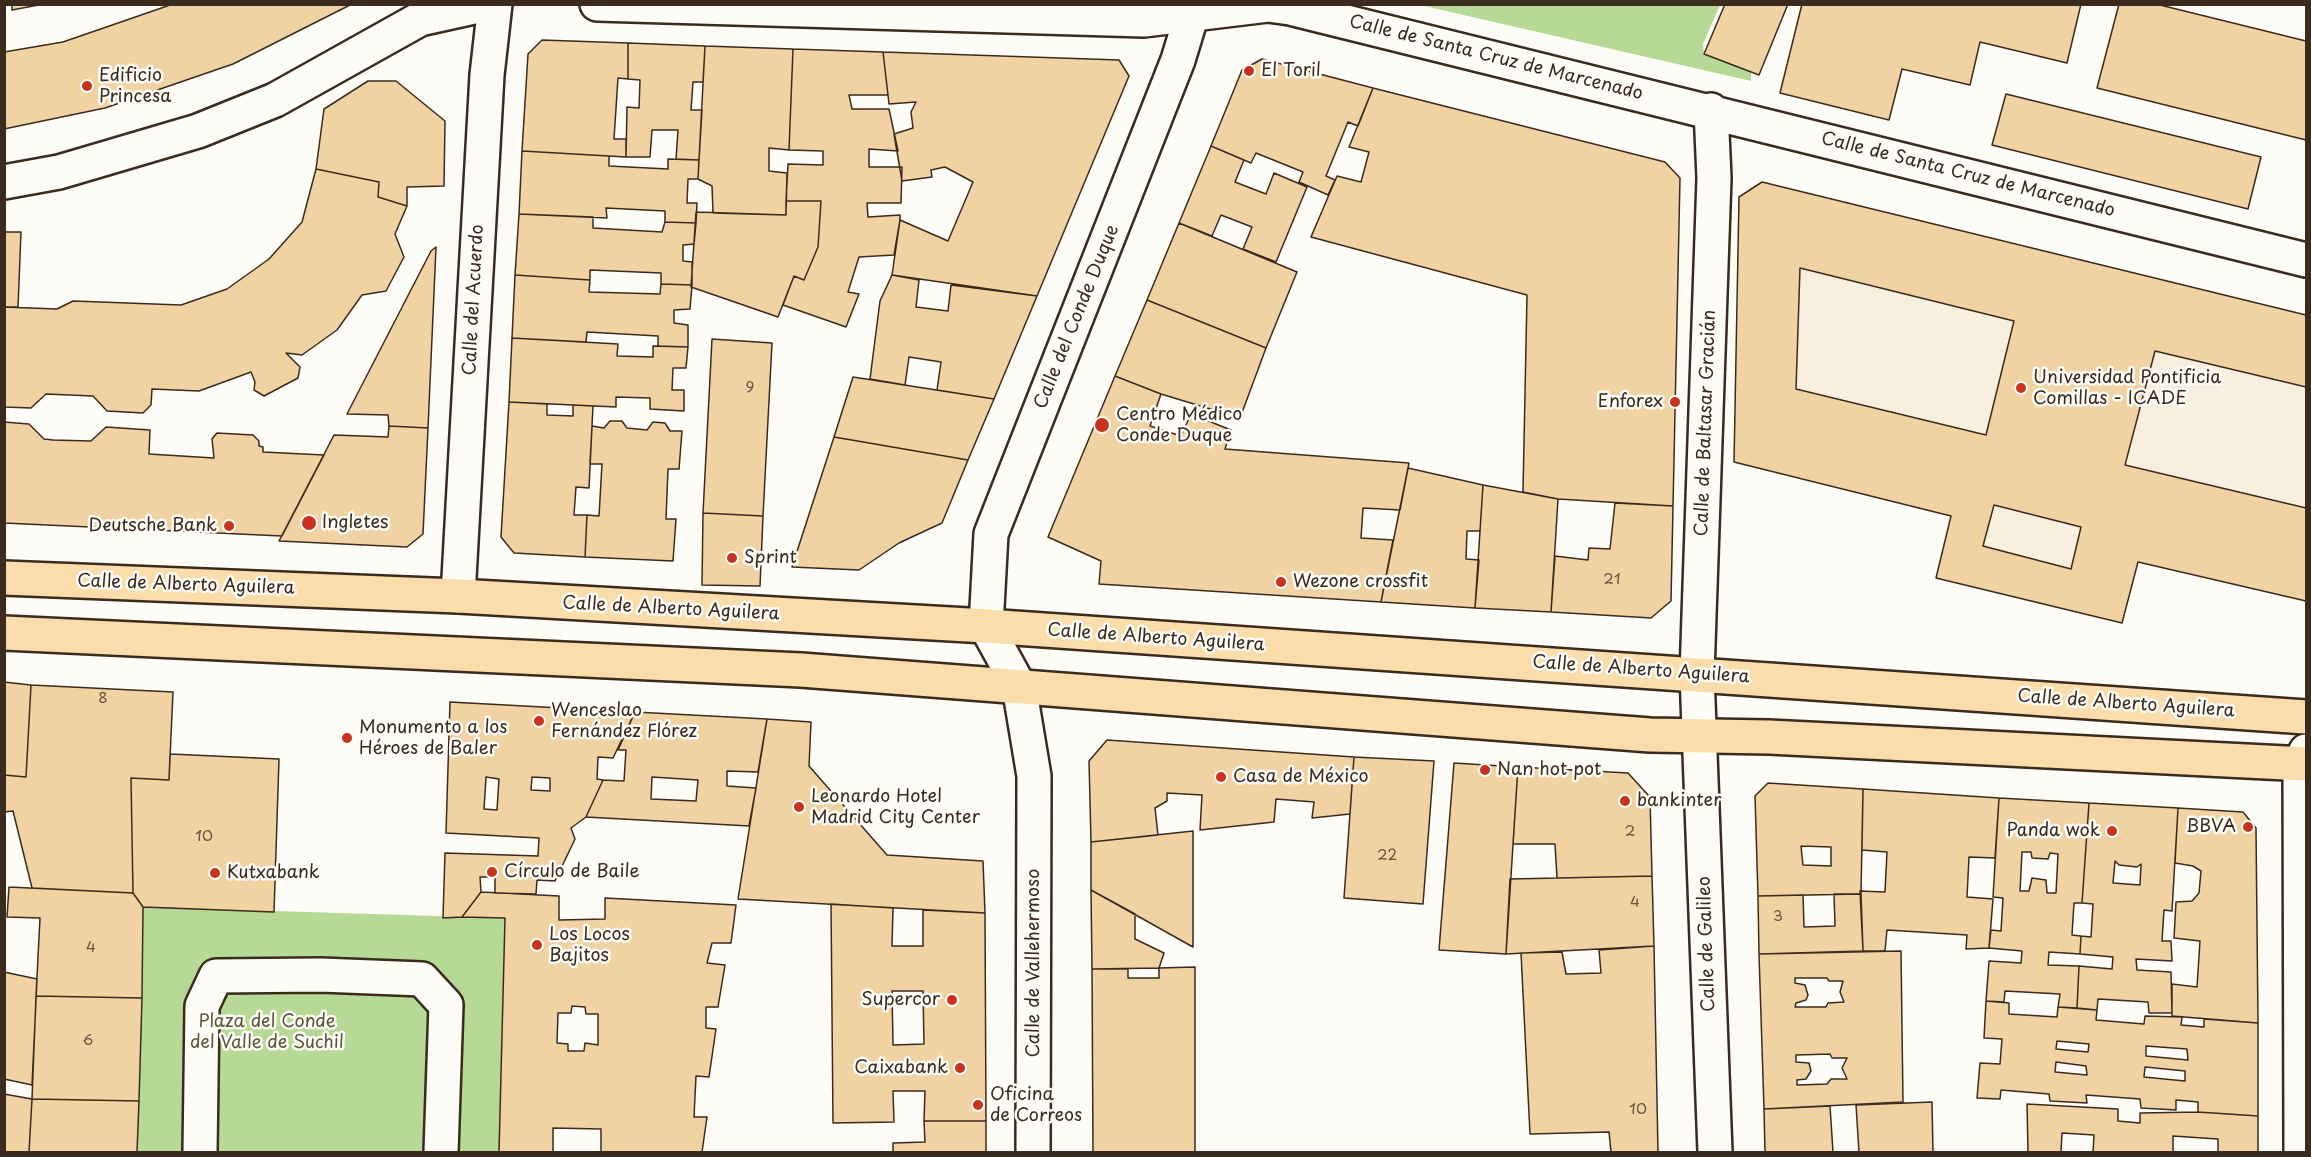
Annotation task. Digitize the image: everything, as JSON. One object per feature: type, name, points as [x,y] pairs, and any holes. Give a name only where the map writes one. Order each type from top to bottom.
[{"type":"main road","name":"Calle de Alberto Aguilera","points":[[4,578],[458,596],[986,626],[2307,717]]},
{"type":"main road","points":[[4,633],[801,670],[854,676],[1019,686],[1650,735],[1701,735],[2304,760]]},
{"type":"street","points":[[4,182],[58,172],[198,131],[275,100],[420,19],[488,4]]},
{"type":"street","name":"Calle del Acuerdo","points":[[458,596],[487,75],[495,4]]},
{"type":"street","name":"Calle de Santa Cruz de Marcenado","points":[[597,4],[1132,20],[1161,20],[1193,9],[1268,4],[1711,110],[2307,260]]},
{"type":"street","name":"Calle del Conde Duque","points":[[986,626],[991,534],[1178,60],[1193,9]]},
{"type":"street","name":"Calle de Baltasar Gracián","points":[[1701,735],[1697,674],[1714,178],[1711,110]]},
{"type":"street","name":"Calle de Vallehermoso","points":[[986,626],[1019,686],[1032,758],[1034,1152]]},
{"type":"street","name":"Calle de Galileo","points":[[1701,735],[1715,1152]]},
{"type":"street","points":[[2301,1152],[2304,760]]},
{"type":"street","points":[[200,1152],[202,1006],[216,976],[321,975],[422,979],[446,1005],[441,1152]]},
{"type":"shaded area","name":"Universidad Pontificia Comillas - ICADE","points":[[1762,182],[2306,315],[2306,601],[2138,562],[2122,623],[1936,578],[1951,516],[1734,462],[1739,197]]},
{"type":"green space","points":[[1420,5],[1720,5],[1703,44],[1704,54],[1751,72],[1751,81]]},
{"type":"green space","name":"Plaza del Conde del Valle de Suchil","points":[[143,907],[505,918],[499,1152],[137,1152]]},
{"type":"building","points":[[12,4],[44,4],[12,10]]},
{"type":"building","name":"Edificio Princesa","points":[[173,4],[352,4],[233,64],[105,108],[4,129],[4,52],[63,42]]},
{"type":"building","points":[[1725,4],[1788,4],[1759,75],[1704,54]]},
{"type":"building","points":[[1802,4],[2081,4],[2067,63],[1980,42],[1970,85],[1902,69],[1889,120],[1780,93]]},
{"type":"building","points":[[2119,4],[2156,4],[2306,41],[2306,140],[2097,88]]},
{"type":"building","points":[[542,40],[628,43],[628,79],[618,78],[614,139],[626,139],[626,157],[522,151],[528,54]]},
{"type":"building","points":[[628,43],[705,46],[703,82],[693,82],[691,110],[702,110],[699,160],[676,159],[678,130],[652,130],[650,157],[626,157],[627,107],[639,108],[640,80],[628,79]]},
{"type":"building","points":[[705,46],[793,49],[789,150],[769,148],[769,171],[787,173],[786,215],[713,213],[712,186],[698,179]]},
{"type":"building","points":[[793,49],[883,52],[888,95],[849,95],[852,109],[889,109],[898,151],[869,149],[869,167],[902,167],[901,203],[867,203],[868,217],[900,215],[900,220],[894,255],[859,257],[848,292],[859,294],[846,327],[783,305],[794,276],[804,280],[818,247],[821,201],[786,201],[788,164],[823,165],[823,151],[789,150]]},
{"type":"building","points":[[883,52],[1119,60],[1129,76],[1037,296],[892,275],[900,220],[948,241],[973,182],[945,167],[931,170],[932,177],[902,181],[894,134],[913,128],[911,112],[916,102],[889,104]]},
{"type":"building","points":[[1262,59],[1373,88],[1358,126],[1348,122],[1326,176],[1335,180],[1328,195],[1299,182],[1303,172],[1256,153],[1251,163],[1211,146],[1242,70]]},
{"type":"building","points":[[368,81],[396,81],[445,121],[444,186],[407,187],[407,206],[378,197],[379,182],[316,169],[324,109]]},
{"type":"building","points":[[1373,88],[1665,162],[1680,178],[1673,506],[1558,499],[1523,492],[1527,295],[1311,237],[1337,176],[1361,182],[1369,152],[1349,147]]},
{"type":"building","points":[[2006,94],[2261,157],[2248,209],[1992,145]]},
{"type":"building","points":[[1211,146],[1244,160],[1235,182],[1266,194],[1274,173],[1307,187],[1276,262],[1243,249],[1252,227],[1221,215],[1212,236],[1179,223]]},
{"type":"building","points":[[522,151],[609,156],[609,166],[668,169],[668,159],[699,160],[698,179],[688,179],[687,203],[697,203],[696,223],[665,222],[665,211],[606,208],[607,218],[519,214]]},
{"type":"building","points":[[316,169],[379,182],[378,197],[407,206],[395,234],[404,257],[386,291],[362,295],[337,330],[302,355],[286,353],[300,367],[298,378],[264,396],[254,390],[255,382],[251,372],[199,391],[152,389],[151,405],[143,413],[107,411],[93,396],[46,394],[31,408],[4,407],[4,307],[57,309],[73,301],[181,305],[227,289],[269,259],[302,222]]},
{"type":"building","name":"Universidad Pontificia Comillas - ICADE","points":[[1762,182],[2306,315],[2306,387],[2155,351],[2125,465],[2306,508],[2306,601],[2138,562],[2122,623],[1936,578],[1951,516],[1734,462],[1739,197]],"holes":[[[1800,268],[2014,321],[1986,435],[1796,389]],[[1994,505],[2081,527],[2071,569],[1983,546]]]},
{"type":"building","points":[[786,201],[821,201],[818,247],[804,280],[794,276],[778,317],[691,287],[696,212],[786,215]]},
{"type":"building","points":[[519,214],[593,217],[593,228],[662,232],[665,222],[696,223],[694,244],[683,245],[683,261],[692,262],[692,285],[661,284],[661,273],[590,270],[590,280],[515,275]]},
{"type":"building","points":[[1179,223],[1297,272],[1266,348],[1147,300]]},
{"type":"building","points":[[4,232],[21,232],[18,307],[4,307]]},
{"type":"building","points":[[436,247],[428,428],[389,426],[388,415],[347,414],[431,251]]},
{"type":"building","points":[[515,275],[590,280],[589,292],[660,294],[661,284],[692,285],[690,309],[674,310],[674,323],[688,325],[688,347],[658,346],[658,336],[587,332],[586,342],[512,338]]},
{"type":"building","points":[[892,275],[919,280],[916,307],[948,311],[951,285],[1037,296],[994,399],[937,390],[941,362],[909,357],[905,385],[870,379],[880,301]]},
{"type":"building","points":[[1147,300],[1266,348],[1240,418],[1161,394],[1115,376]]},
{"type":"building","points":[[512,338],[618,344],[617,356],[653,357],[653,346],[688,347],[686,368],[673,368],[672,390],[684,390],[684,411],[650,409],[650,398],[616,397],[616,407],[509,402]]},
{"type":"building","points":[[712,339],[772,343],[763,516],[703,513]]},
{"type":"building","points":[[1115,376],[1161,394],[1150,426],[1181,436],[1191,414],[1231,430],[1225,449],[1409,463],[1400,510],[1363,508],[1361,538],[1393,540],[1381,602],[1099,584],[1101,561],[1048,537]]},
{"type":"building","points":[[853,377],[994,399],[968,460],[834,437]]},
{"type":"building","points":[[509,402],[547,404],[547,415],[573,416],[573,405],[593,406],[589,488],[576,487],[574,515],[587,515],[585,557],[514,553],[501,537]]},
{"type":"building","points":[[610,421],[622,421],[627,428],[647,430],[653,422],[665,423],[670,431],[682,431],[679,469],[668,469],[666,519],[676,519],[673,561],[585,557],[587,515],[599,516],[602,464],[590,464],[592,426],[604,428]]},
{"type":"building","points":[[4,422],[29,424],[44,439],[53,440],[91,441],[106,427],[150,430],[149,454],[214,458],[212,439],[217,433],[253,435],[259,441],[259,446],[263,447],[263,452],[324,455],[282,536],[4,523]]},
{"type":"building","points":[[389,426],[428,428],[423,534],[407,547],[279,541],[334,435],[388,437]]},
{"type":"building","points":[[834,437],[968,460],[942,523],[899,543],[859,570],[792,567]]},
{"type":"building","points":[[1408,468],[1483,485],[1480,531],[1467,531],[1466,559],[1479,560],[1475,608],[1381,602]]},
{"type":"building","points":[[1483,485],[1558,499],[1551,612],[1475,608]]},
{"type":"building","points":[[1615,503],[1673,506],[1671,601],[1651,618],[1551,612],[1555,556],[1588,560],[1589,548],[1610,549]]},
{"type":"building","points":[[703,513],[763,516],[760,586],[702,585]]},
{"type":"building","points":[[4,682],[31,685],[26,777],[4,775]]},
{"type":"building","points":[[31,685],[173,692],[169,780],[131,778],[133,893],[32,888],[13,811],[4,812],[4,775],[26,777]]},
{"type":"building","points":[[450,702],[635,712],[613,758],[598,757],[597,779],[603,780],[586,817],[571,828],[575,839],[555,881],[537,880],[536,894],[495,893],[495,877],[480,877],[481,892],[462,917],[443,918],[445,853],[538,856],[539,838],[446,833]],"holes":[[[486,777],[499,779],[497,810],[484,809]],[[532,777],[550,778],[550,791],[531,790]]]},
{"type":"building","points":[[635,712],[767,719],[758,772],[727,771],[727,786],[756,788],[749,826],[586,817],[603,780],[624,781],[626,750],[618,750]],"holes":[[[652,777],[698,780],[696,801],[651,799]]]},
{"type":"building","name":"Leonardo Hotel Madrid City Center","points":[[767,719],[811,722],[809,766],[887,855],[983,861],[985,913],[738,899]]},
{"type":"building","name":"Casa de México","points":[[1107,740],[1354,757],[1350,814],[1312,818],[1314,802],[1276,799],[1274,822],[1200,830],[1202,795],[1167,793],[1167,801],[1155,808],[1158,835],[1091,842],[1089,761]]},
{"type":"building","points":[[170,754],[279,759],[274,912],[143,907],[133,893],[131,778],[169,780]]},
{"type":"building","points":[[1354,757],[1434,761],[1423,904],[1344,898]]},
{"type":"building","points":[[1454,763],[1518,767],[1506,954],[1439,950]]},
{"type":"building","points":[[1518,767],[1628,773],[1650,797],[1652,876],[1557,878],[1555,844],[1513,844]]},
{"type":"building","points":[[1768,783],[1863,789],[1861,894],[1758,896],[1755,796]],"holes":[[[1801,846],[1831,847],[1831,866],[1803,865]]]},
{"type":"building","points":[[1863,789],[1999,798],[1995,858],[1969,857],[1967,897],[1993,899],[1989,948],[1966,949],[1967,935],[1887,930],[1885,951],[1863,951],[1860,891],[1885,892],[1887,852],[1862,850]]},
{"type":"building","points":[[1999,798],[2089,803],[2082,903],[2074,903],[2072,935],[2081,936],[2080,954],[2049,952],[2048,965],[2079,966],[2077,1008],[2058,1007],[2060,994],[2005,991],[2004,1002],[1986,1001],[1989,961],[2021,963],[2022,951],[1989,948],[1991,930],[2001,931],[2003,898],[1993,897]],"holes":[[[2022,852],[2031,852],[2032,858],[2048,859],[2050,853],[2058,854],[2056,893],[2047,893],[2046,880],[2032,878],[2029,891],[2020,891]]]},
{"type":"building","points":[[2089,803],[2178,808],[2172,911],[2164,910],[2162,941],[2171,941],[2172,961],[2136,959],[2137,970],[2171,972],[2172,1013],[2149,1013],[2148,1002],[2098,999],[2097,1010],[2077,1008],[2079,966],[2112,969],[2113,957],[2080,954],[2081,936],[2091,937],[2093,904],[2082,903]],"holes":[[[2115,861],[2119,865],[2137,867],[2141,864],[2140,885],[2113,883]]]},
{"type":"building","points":[[2178,808],[2243,812],[2256,828],[2258,1023],[2172,1016],[2172,984],[2197,987],[2200,941],[2174,938],[2176,902],[2192,901],[2199,893],[2201,871],[2193,866],[2175,863]]},
{"type":"building","points":[[1193,831],[1193,947],[1091,890],[1091,842]]},
{"type":"building","points":[[1652,876],[1654,946],[1506,954],[1510,879]]},
{"type":"building","points":[[9,887],[133,893],[143,907],[142,998],[36,996],[40,918],[7,917]]},
{"type":"building","points":[[1091,890],[1135,914],[1135,939],[1164,953],[1159,968],[1092,969]]},
{"type":"building","points":[[481,892],[559,896],[559,920],[605,919],[605,898],[736,905],[731,943],[712,943],[707,963],[725,965],[718,1007],[706,1007],[706,1028],[716,1029],[709,1077],[696,1076],[694,1117],[707,1117],[702,1152],[601,1152],[601,1129],[553,1128],[553,1152],[499,1152],[505,918],[462,917]],"holes":[[[572,1006],[585,1007],[586,1014],[598,1014],[598,1045],[585,1043],[584,1051],[568,1051],[568,1044],[557,1043],[558,1013],[571,1013]]]},
{"type":"building","points":[[1834,894],[1861,894],[1863,951],[1759,954],[1758,896],[1803,895],[1804,927],[1835,926]]},
{"type":"building","points":[[831,904],[893,908],[892,946],[923,946],[923,910],[985,913],[986,1121],[924,1121],[925,1091],[893,1091],[894,1122],[833,1123]],"holes":[[[892,991],[923,991],[924,1044],[893,1045]]]},
{"type":"building","points":[[1654,946],[1658,1152],[1611,1152],[1609,1132],[1530,1134],[1521,953],[1562,952],[1566,974],[1601,973],[1599,950]]},
{"type":"building","points":[[1901,951],[1903,1102],[1764,1109],[1759,954]],"holes":[[[1795,978],[1827,978],[1829,981],[1843,981],[1840,992],[1844,1002],[1828,1003],[1826,1007],[1795,1007],[1796,1003],[1806,1000],[1808,995],[1805,985],[1795,983]],[[1830,1054],[1832,1058],[1847,1058],[1842,1068],[1847,1079],[1831,1079],[1827,1084],[1797,1085],[1797,1080],[1806,1079],[1811,1071],[1809,1063],[1796,1062],[1796,1055]]]},
{"type":"building","points":[[1195,967],[1195,1152],[1093,1152],[1092,969],[1128,969],[1128,978],[1159,978],[1159,968]]},
{"type":"building","points":[[4,972],[37,979],[32,1085],[4,1079]]},
{"type":"building","points":[[36,996],[142,998],[139,1101],[32,1099]]},
{"type":"building","points":[[1986,1001],[2009,1003],[2009,1014],[2057,1017],[2058,1007],[2097,1010],[2096,1020],[2144,1024],[2145,1016],[2182,1017],[2181,1025],[2204,1027],[2204,1019],[2258,1023],[2258,1116],[2198,1112],[2198,1102],[2176,1100],[2176,1110],[2141,1108],[2140,1099],[2086,1095],[2087,1103],[2050,1101],[2049,1094],[2001,1090],[2000,1099],[1977,1098],[1980,1063],[2000,1064],[2002,1039],[1984,1038]],"holes":[[[2057,1041],[2089,1044],[2088,1052],[2056,1049]],[[2146,1046],[2187,1049],[2188,1060],[2146,1056]],[[2056,1062],[2086,1066],[2087,1075],[2055,1072]],[[2145,1067],[2185,1071],[2185,1081],[2144,1077]]]},
{"type":"building","points":[[4,1094],[32,1099],[29,1152],[4,1152]]},
{"type":"building","points":[[32,1099],[139,1101],[137,1152],[29,1152]]},
{"type":"building","points":[[1932,1102],[1933,1152],[1859,1152],[1856,1105]]},
{"type":"building","points":[[2027,1104],[2118,1109],[2118,1121],[2140,1123],[2140,1113],[2198,1112],[2258,1116],[2258,1152],[2218,1152],[2218,1139],[2173,1136],[2173,1152],[2093,1152],[2094,1135],[2062,1133],[2061,1152],[2028,1152]]},
{"type":"building","points":[[1830,1106],[1833,1152],[1765,1152],[1764,1109]]},
{"type":"building","points":[[924,1121],[986,1121],[986,1152],[893,1152],[893,1143],[925,1142]]},
{"type":"place","name":"El Toril","points":[[1249,71]]},
{"type":"place","name":"Edificio Princesa","points":[[87,86]]},
{"type":"place","name":"Universidad Pontificia Comillas - ICADE","points":[[2021,388]]},
{"type":"place","name":"Enforex","points":[[1675,402]]},
{"type":"place","name":"Centro Médico Conde Duque","points":[[1102,425]]},
{"type":"place","name":"Ingletes","points":[[309,523]]},
{"type":"place","name":"Deutsche Bank","points":[[229,526]]},
{"type":"place","name":"Sprint","points":[[732,558]]},
{"type":"place","name":"Wezone crossfit","points":[[1281,582]]},
{"type":"place","name":"Wenceslao Fernández Flórez","points":[[539,721]]},
{"type":"place","name":"Monumento a los Héroes de Baler","points":[[347,738]]},
{"type":"place","name":"Nan hot pot","points":[[1485,770]]},
{"type":"place","name":"Casa de México","points":[[1221,777]]},
{"type":"place","name":"bankinter","points":[[1625,801]]},
{"type":"place","name":"Leonardo Hotel Madrid City Center","points":[[799,807]]},
{"type":"place","name":"BBVA","points":[[2248,827]]},
{"type":"place","name":"Panda wok","points":[[2112,831]]},
{"type":"place","name":"Círculo de Baile","points":[[492,872]]},
{"type":"place","name":"Kutxabank","points":[[215,873]]},
{"type":"place","name":"Los Locos Bajitos","points":[[537,945]]},
{"type":"place","name":"Supercor","points":[[952,1000]]},
{"type":"place","name":"Caixabank","points":[[960,1068]]},
{"type":"place","name":"Oficina de Correos","points":[[978,1105]]}]
